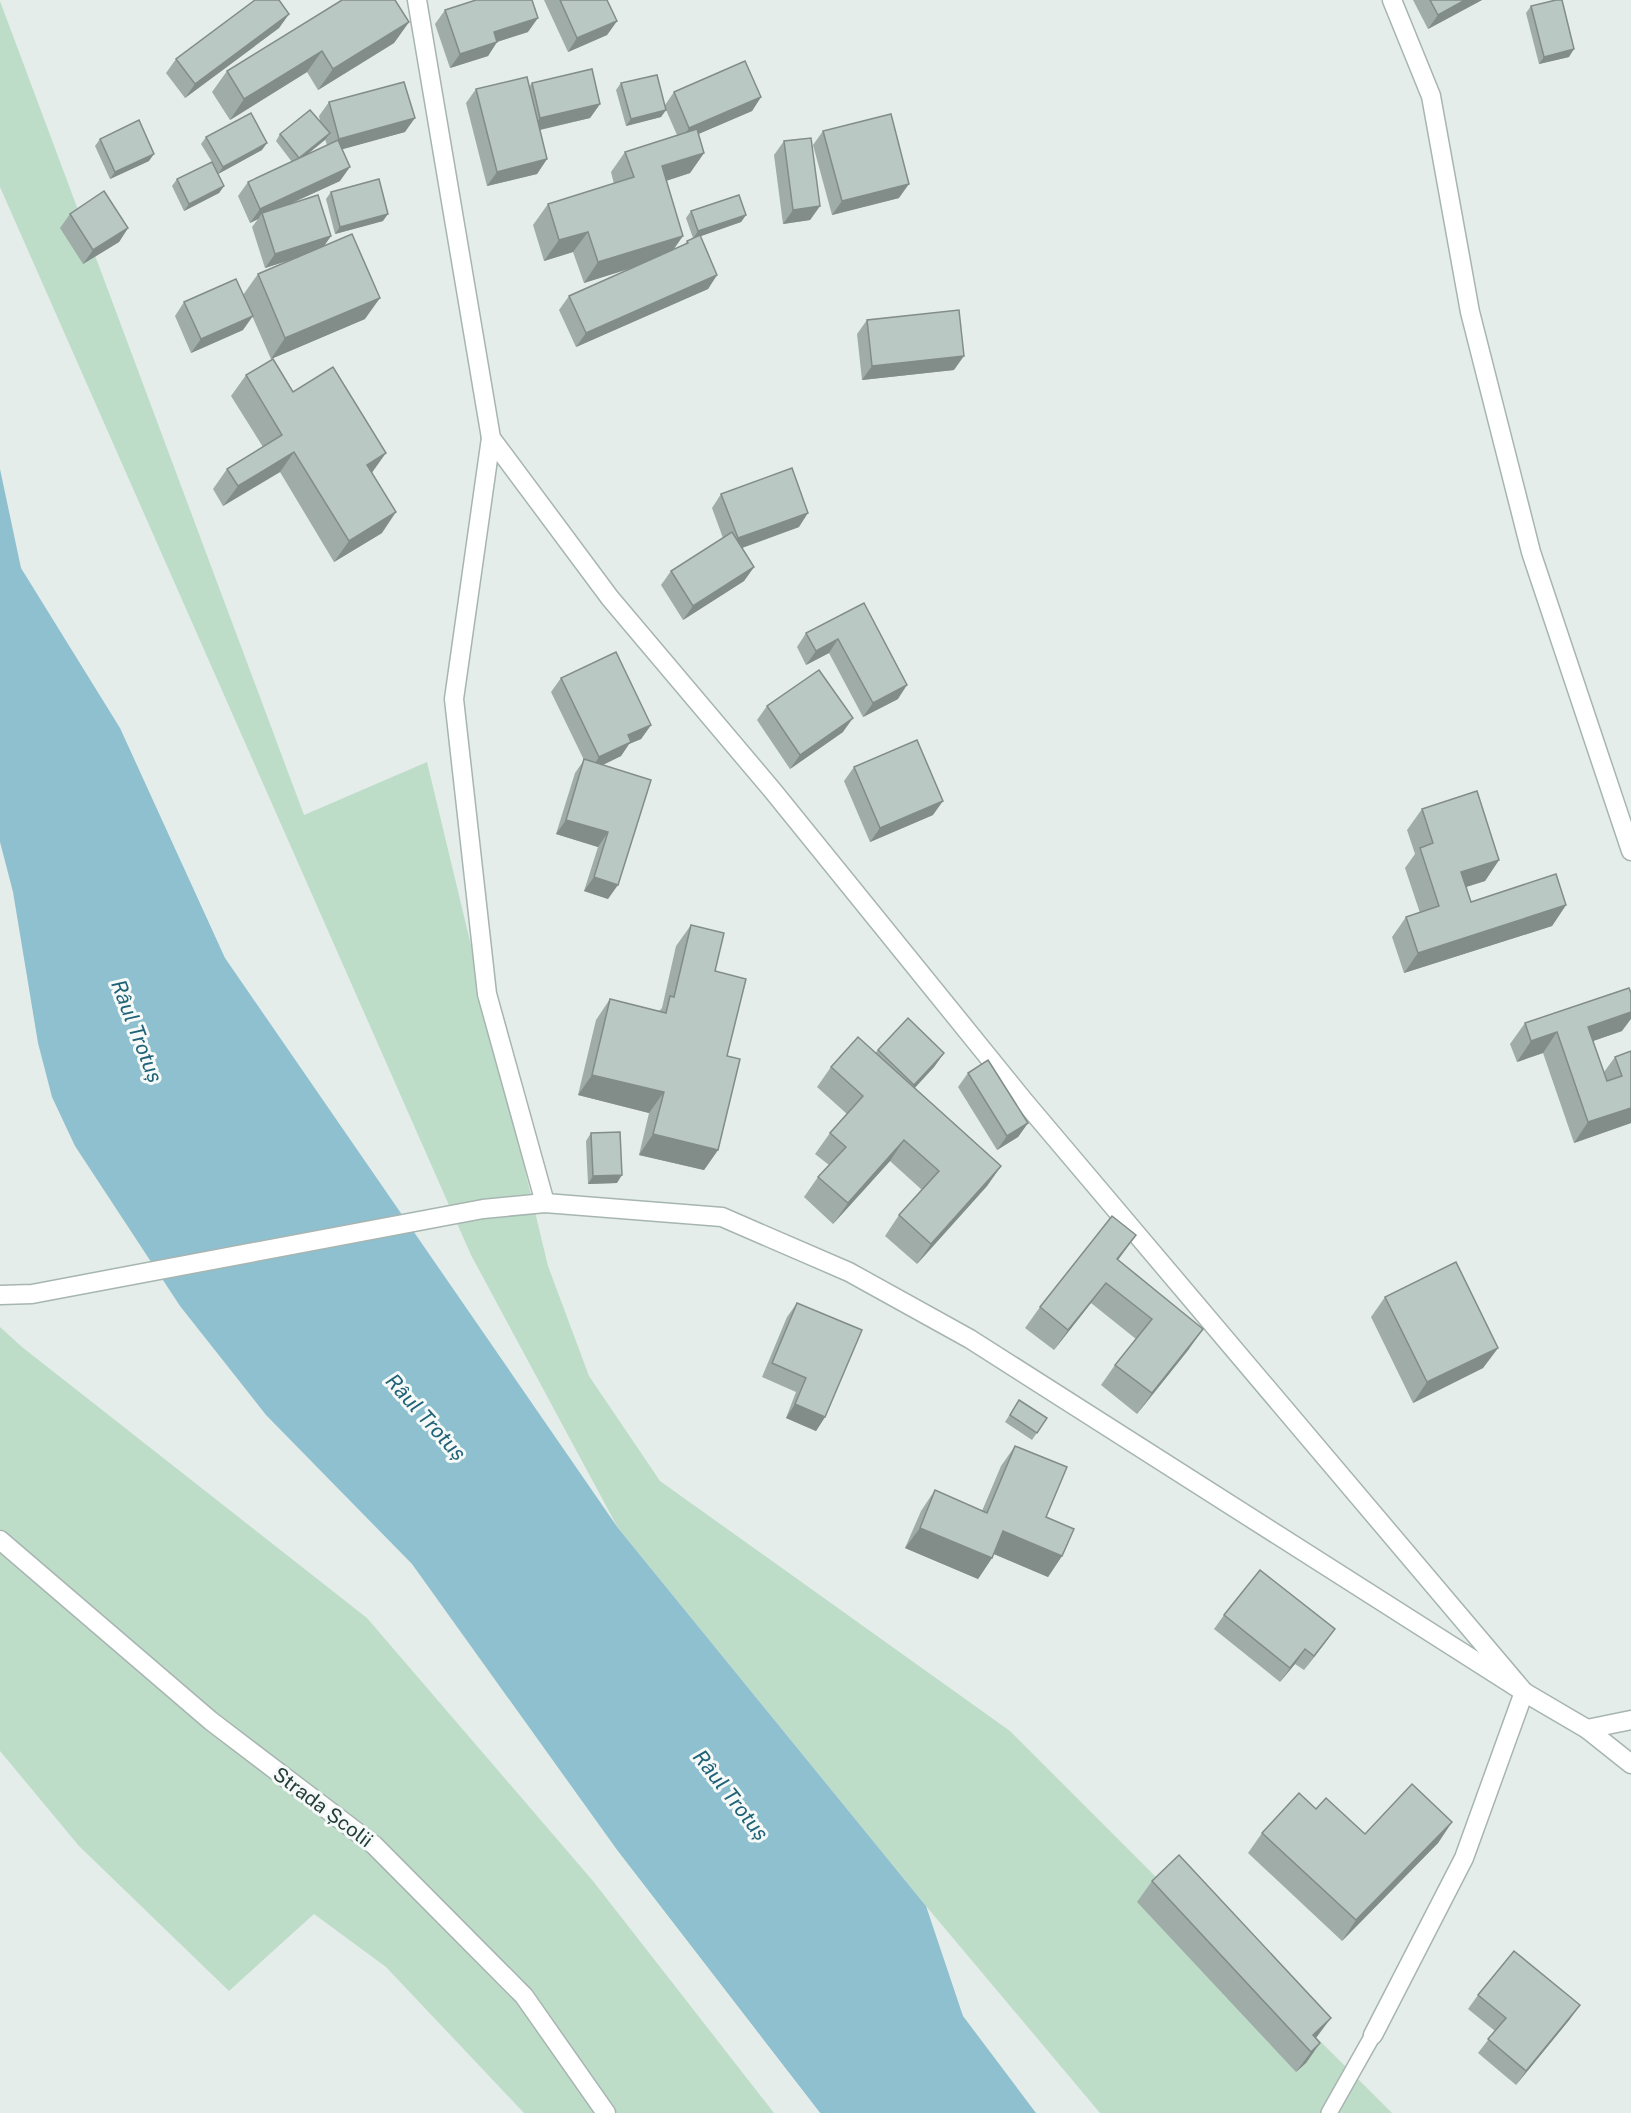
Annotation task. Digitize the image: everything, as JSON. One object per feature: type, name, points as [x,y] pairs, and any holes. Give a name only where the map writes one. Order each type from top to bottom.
[{"type":"street","points":[[417,0],[491,438],[454,699],[487,993],[545,1203]]},
{"type":"street","points":[[1392,0],[1431,96],[1470,312],[1531,552],[1631,851]]},
{"type":"street","points":[[491,438],[610,598],[773,791],[1024,1101],[1524,1692]]},
{"type":"street","points":[[0,1295],[32,1294],[483,1209],[545,1203],[722,1217],[849,1272],[970,1339],[1524,1692],[1587,1729],[1631,1764]]},
{"type":"street","name":"Strada Școlii","points":[[0,1540],[211,1721],[374,1845],[524,1996],[606,2113]]},
{"type":"street","points":[[1373,2035],[1464,1858],[1524,1692]]},
{"type":"street","points":[[1587,1729],[1631,1720]]},
{"type":"lane","points":[[1329,2113],[1373,2035]]},
{"type":"green space","points":[[0,1],[304,815],[427,762],[548,1266],[589,1376],[660,1481],[1010,1731],[1392,2113],[1100,2113],[926,1906],[618,1528],[471,1255],[0,187]]},
{"type":"green space","points":[[0,1327],[22,1347],[367,1618],[593,1881],[774,2113],[524,2113],[386,1967],[314,1914],[229,1991],[79,1846],[0,1751]]},
{"type":"water","name":"Râul Trotuș","points":[[0,469],[21,568],[120,728],[225,958],[618,1528],[926,1906],[963,2016],[1036,2113],[820,2113],[620,1854],[412,1564],[266,1415],[180,1306],[75,1146],[52,1097],[38,1043],[13,892],[0,842]]},
{"type":"pier","points":[[593,1822],[620,1854],[820,2113],[816,2113]]},
{"type":"building","points":[[255,0],[279,0],[289,14],[195,84],[176,59]]},
{"type":"building","points":[[342,0],[395,0],[409,22],[333,69],[322,51],[244,99],[227,71]]},
{"type":"building","points":[[476,0],[532,0],[538,18],[494,32],[497,42],[460,54],[445,10]]},
{"type":"building","points":[[560,0],[607,0],[617,21],[577,38]]},
{"type":"building","points":[[1430,0],[1465,0],[1438,15]]},
{"type":"building","points":[[1562,0],[1574,49],[1544,57],[1531,6]]},
{"type":"building","points":[[745,61],[761,97],[689,128],[674,92]]},
{"type":"building","points":[[592,69],[600,104],[540,118],[532,83]]},
{"type":"building","points":[[657,75],[666,110],[631,119],[621,83]]},
{"type":"building","points":[[527,77],[547,159],[497,172],[476,89]]},
{"type":"building","points":[[404,82],[415,118],[339,139],[329,102]]},
{"type":"building","points":[[310,110],[330,133],[299,158],[280,134]]},
{"type":"building","points":[[251,113],[267,143],[223,167],[206,137]]},
{"type":"building","points":[[891,114],[909,184],[842,201],[823,131]]},
{"type":"building","points":[[139,120],[154,154],[115,172],[100,139]]},
{"type":"building","points":[[697,129],[704,153],[662,166],[683,236],[598,262],[588,232],[559,240],[548,204],[634,177],[625,152]]},
{"type":"building","points":[[811,138],[820,206],[793,210],[784,141]]},
{"type":"building","points":[[338,140],[350,167],[260,209],[248,182]]},
{"type":"building","points":[[212,162],[224,186],[189,204],[177,179]]},
{"type":"building","points":[[379,179],[388,214],[340,227],[331,192]]},
{"type":"building","points":[[104,191],[128,228],[93,250],[70,214]]},
{"type":"building","points":[[318,195],[331,236],[275,254],[262,213]]},
{"type":"building","points":[[739,195],[746,215],[698,231],[691,211]]},
{"type":"building","points":[[352,234],[380,298],[285,338],[258,274]]},
{"type":"building","points":[[700,235],[717,275],[586,333],[569,296],[688,243],[687,241]]},
{"type":"building","points":[[236,279],[253,316],[201,339],[184,302]]},
{"type":"building","points":[[959,310],[964,356],[872,366],[867,320]]},
{"type":"building","points":[[273,359],[293,392],[333,367],[386,453],[367,465],[396,512],[349,541],[294,452],[238,486],[227,469],[282,435],[246,375]]},
{"type":"building","points":[[792,468],[808,513],[738,538],[721,494]]},
{"type":"building","points":[[732,532],[754,567],[693,606],[671,571]]},
{"type":"building","points":[[864,603],[907,685],[873,703],[838,639],[816,651],[806,633]]},
{"type":"building","points":[[616,652],[651,725],[628,735],[631,742],[599,757],[561,678]]},
{"type":"building","points":[[819,670],[853,718],[800,755],[767,706]]},
{"type":"building","points":[[917,740],[943,801],[880,828],[854,767]]},
{"type":"building","points":[[584,759],[651,780],[618,885],[594,877],[608,832],[566,820]]},
{"type":"building","points":[[1477,791],[1499,860],[1461,872],[1471,902],[1556,874],[1566,905],[1418,953],[1406,917],[1439,906],[1420,848],[1433,843],[1422,809]]},
{"type":"building","points":[[691,925],[724,933],[715,971],[746,979],[727,1056],[740,1059],[718,1150],[653,1134],[664,1092],[592,1075],[610,999],[666,1013],[670,996],[674,997]]},
{"type":"building","points":[[1629,988],[1631,1012],[1588,1027],[1607,1081],[1622,1076],[1615,1057],[1631,1051],[1631,1108],[1588,1122],[1557,1032],[1531,1041],[1525,1023]]},
{"type":"building","points":[[908,1018],[944,1053],[914,1085],[878,1050]]},
{"type":"building","points":[[858,1037],[1001,1166],[931,1244],[899,1215],[939,1171],[904,1140],[848,1203],[818,1177],[846,1147],[830,1133],[863,1096],[831,1067]]},
{"type":"building","points":[[988,1060],[1028,1123],[1007,1136],[968,1073]]},
{"type":"building","points":[[620,1132],[622,1175],[593,1176],[591,1133]]},
{"type":"building","points":[[1112,1216],[1136,1235],[1117,1259],[1203,1329],[1152,1393],[1115,1365],[1152,1319],[1106,1283],[1068,1330],[1040,1307]]},
{"type":"building","points":[[1456,1262],[1498,1348],[1427,1382],[1385,1297]]},
{"type":"building","points":[[797,1303],[862,1330],[825,1417],[795,1404],[806,1378],[772,1363]]},
{"type":"building","points":[[1019,1400],[1047,1418],[1037,1433],[1010,1415]]},
{"type":"building","points":[[1015,1446],[1067,1467],[1046,1517],[1074,1529],[1062,1556],[1003,1531],[992,1558],[920,1528],[935,1490],[987,1513]]},
{"type":"building","points":[[1260,1570],[1335,1629],[1314,1656],[1305,1649],[1290,1668],[1224,1615]]},
{"type":"building","points":[[1412,1784],[1452,1822],[1356,1920],[1262,1833],[1299,1793],[1316,1809],[1326,1798],[1365,1834]]},
{"type":"building","points":[[1179,1855],[1331,2018],[1313,2035],[1320,2043],[1311,2052],[1152,1881]]},
{"type":"building","points":[[1514,1951],[1580,2005],[1526,2071],[1488,2039],[1506,2018],[1478,1995]]}]
